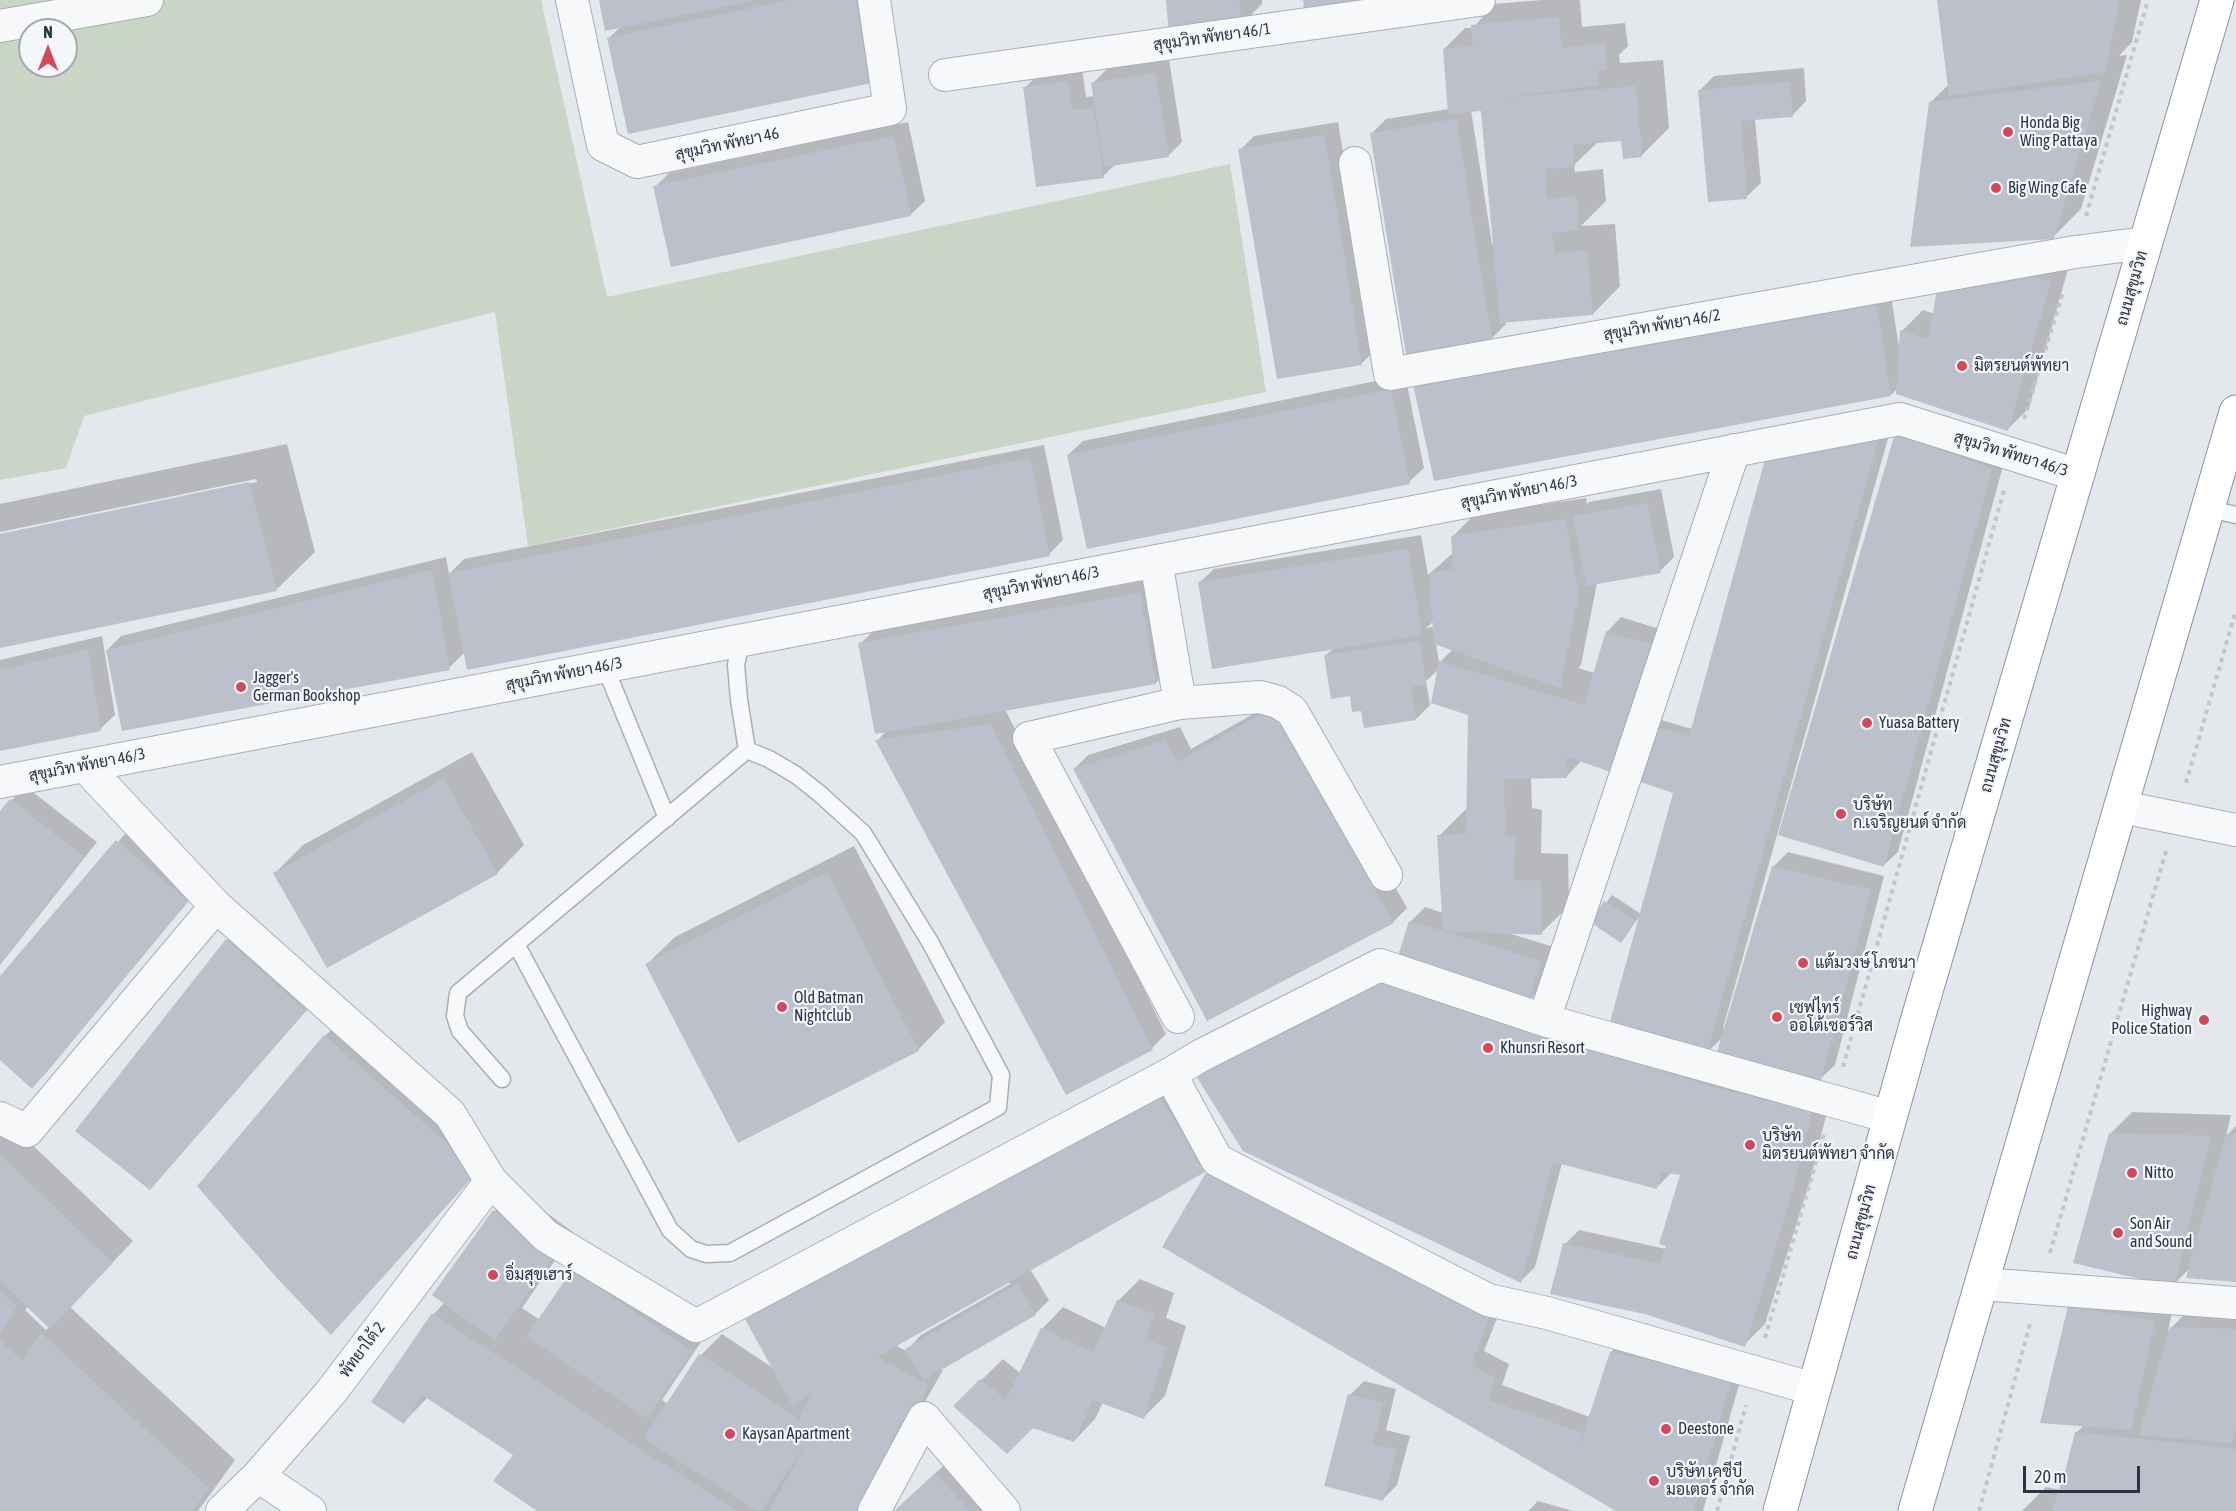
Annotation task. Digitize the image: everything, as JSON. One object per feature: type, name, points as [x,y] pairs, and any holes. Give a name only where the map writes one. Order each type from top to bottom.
[{"type":"highway","name":"ถนนสุขุมวิท","points":[[1780,1511],[1890,1117],[2217,0]]},
{"type":"highway","points":[[1915,1511],[2121,807],[2222,512],[2236,412]]},
{"type":"street","points":[[0,26],[147,0]]},
{"type":"street","name":"สุขุมวิท พัทยา 46","points":[[572,0],[603,145],[637,162],[890,109],[874,0]]},
{"type":"street","name":"สุขุมวิท พัทยา 46/1","points":[[945,75],[1479,0]]},
{"type":"street","name":"สุขุมวิท พัทยา 46/2","points":[[1355,163],[1390,374],[2075,252],[2145,243]]},
{"type":"street","name":"สุขุมวิท พัทยา 46/3","points":[[0,782],[1900,419],[2078,475]]},
{"type":"street","points":[[1544,1020],[1734,450]]},
{"type":"street","points":[[1156,561],[1180,704]]},
{"type":"street","points":[[1178,1017],[1029,738],[1180,704],[1260,697],[1278,702],[1292,711],[1386,875]]},
{"type":"street","points":[[85,766],[216,906],[450,1114],[491,1181],[546,1236],[696,1326],[1200,1056],[1380,965],[1544,1020],[1890,1117]]},
{"type":"street","points":[[2121,807],[2236,830]]},
{"type":"street","points":[[0,1118],[27,1131],[216,906]]},
{"type":"street","points":[[1170,1074],[1218,1160],[1488,1300],[1547,1313],[1814,1389]]},
{"type":"street","name":"พัทยาใต้ 2","points":[[222,1511],[258,1476],[331,1392],[491,1181]]},
{"type":"street","points":[[1981,1284],[2236,1303]]},
{"type":"street","points":[[874,1511],[924,1418],[1004,1511]]},
{"type":"street","points":[[258,1476],[310,1511]]},
{"type":"lane","points":[[741,641],[736,665],[747,750]]},
{"type":"lane","points":[[605,667],[667,818]]},
{"type":"lane","points":[[502,1079],[460,1031],[455,1016],[458,993],[747,750]]},
{"type":"lane","points":[[516,944],[670,1230],[691,1249],[706,1254],[730,1253],[998,1107],[1001,1075],[930,942],[863,833],[796,776],[769,759],[747,750]]},
{"type":"path","points":[[1717,1511],[1755,1371],[1834,1102],[2013,455],[2148,0]]},
{"type":"path","points":[[1979,1511],[2040,1288],[2236,610]]},
{"type":"green space","points":[[0,0],[541,0],[607,297],[1230,164],[1266,392],[528,546],[495,312],[84,416],[66,468],[0,480]]},
{"type":"building","points":[[599,0],[750,0],[751,1],[605,31]]},
{"type":"building","points":[[791,0],[855,0],[872,83],[628,134],[607,38]]},
{"type":"building","points":[[1166,0],[1239,0],[1242,27],[1169,34]]},
{"type":"building","points":[[1303,0],[1359,0],[1360,14],[1305,17]]},
{"type":"building","points":[[1937,0],[2120,0],[2105,72],[1949,96]]},
{"type":"building","points":[[1559,17],[1561,48],[1605,43],[1607,69],[1598,70],[1599,85],[1499,98],[1636,86],[1642,157],[1623,159],[1621,141],[1573,145],[1575,167],[1545,169],[1547,199],[1576,196],[1579,230],[1552,233],[1554,253],[1587,250],[1593,315],[1500,323],[1481,111],[1448,114],[1443,49],[1473,46],[1471,25]]},
{"type":"building","points":[[1155,73],[1169,157],[1104,167],[1091,83]]},
{"type":"building","points":[[1068,81],[1073,110],[1094,108],[1104,178],[1036,187],[1023,87]]},
{"type":"building","points":[[2101,81],[2054,239],[1910,247],[1929,102]]},
{"type":"building","points":[[1790,82],[1793,117],[1741,121],[1747,199],[1708,202],[1698,90]]},
{"type":"building","points":[[1456,119],[1492,340],[1406,354],[1370,133]]},
{"type":"building","points":[[1324,135],[1362,365],[1277,379],[1238,149]]},
{"type":"building","points":[[894,136],[911,216],[671,267],[653,186]]},
{"type":"building","name":"มิตรยนต์พัทยา","points":[[2022,271],[2050,283],[2008,431],[1896,394],[1900,330],[1928,339],[1938,284]]},
{"type":"building","points":[[1876,302],[1891,396],[1434,481],[1413,384]]},
{"type":"building","points":[[1391,389],[1410,484],[1087,549],[1067,455]]},
{"type":"building","points":[[1895,433],[1992,469],[1884,867],[1778,835]]},
{"type":"building","points":[[1879,437],[1706,1055],[1609,1025],[1673,793],[1567,757],[1567,778],[1504,779],[1505,835],[1515,838],[1514,880],[1541,881],[1542,935],[1443,931],[1437,835],[1466,834],[1468,715],[1431,703],[1439,661],[1584,705],[1606,631],[1659,647],[1636,720],[1689,737],[1767,452]]},
{"type":"building","points":[[1030,458],[1050,556],[467,670],[448,573]]},
{"type":"building","points":[[249,482],[277,591],[0,648],[0,534]]},
{"type":"building","points":[[1647,503],[1661,573],[1586,586],[1573,516]]},
{"type":"building","points":[[1565,519],[1579,593],[1560,688],[1434,644],[1429,573],[1453,569],[1451,536]]},
{"type":"building","points":[[1408,549],[1422,635],[1212,669],[1198,582]]},
{"type":"building","points":[[432,570],[450,670],[122,731],[106,650]]},
{"type":"building","points":[[1140,593],[1156,684],[875,734],[858,643]]},
{"type":"building","points":[[1420,641],[1426,684],[1411,687],[1416,720],[1364,728],[1361,711],[1352,712],[1350,696],[1331,699],[1324,655]]},
{"type":"building","points":[[88,649],[101,731],[0,751],[0,670]]},
{"type":"building","points":[[1272,708],[1394,923],[1207,1021],[1073,769],[1165,740],[1177,762]]},
{"type":"building","points":[[991,724],[1153,1050],[1066,1095],[875,740]]},
{"type":"building","points":[[444,779],[498,874],[327,968],[273,873]]},
{"type":"building","points":[[10,799],[84,857],[0,963],[0,811]]},
{"type":"building","points":[[116,840],[188,901],[32,1089],[0,1060],[0,976]]},
{"type":"building","points":[[1772,866],[1871,890],[1821,1081],[1717,1052]]},
{"type":"building","name":"Old Batman Nightclub","points":[[827,872],[919,1051],[738,1143],[645,964]]},
{"type":"building","points":[[1604,901],[1636,921],[1621,943],[1590,922]]},
{"type":"building","points":[[1409,921],[1541,961],[1528,1004],[1396,963]]},
{"type":"building","points":[[226,939],[306,1011],[150,1190],[75,1131]]},
{"type":"building","points":[[1384,977],[1583,1046],[1712,1087],[1812,1112],[1789,1203],[1745,1347],[1645,1314],[1550,1294],[1563,1243],[1660,1264],[1666,1246],[1659,1244],[1680,1175],[1662,1172],[1657,1189],[1553,1162],[1521,1283],[1243,1151],[1196,1076]]},
{"type":"building","points":[[324,1035],[478,1171],[331,1335],[276,1277],[197,1186]]},
{"type":"building","points":[[1157,1094],[1207,1171],[877,1357],[929,1385],[858,1511],[769,1511],[811,1436],[761,1511],[756,1511],[644,1438],[699,1354],[799,1419],[811,1394],[792,1405],[745,1319]]},
{"type":"building","points":[[2109,1133],[2211,1136],[2174,1287],[2073,1263]]},
{"type":"building","points":[[2226,1134],[2236,1134],[2236,1282],[2186,1278]]},
{"type":"building","points":[[0,1155],[113,1263],[50,1329],[0,1281]]},
{"type":"building","points":[[1207,1171],[1490,1317],[1471,1365],[1496,1379],[1488,1400],[1582,1433],[1577,1453],[1610,1352],[1732,1378],[1694,1511],[1616,1511],[1162,1247]]},
{"type":"building","name":"อิ่มสุขเฮาร์","points":[[493,1210],[554,1255],[495,1340],[432,1295]]},
{"type":"building","points":[[572,1270],[692,1351],[647,1418],[526,1337]]},
{"type":"building","points":[[1017,1284],[1036,1315],[924,1380],[905,1349]]},
{"type":"building","points":[[0,1293],[17,1305],[0,1336]]},
{"type":"building","points":[[1117,1300],[1154,1315],[1146,1339],[1166,1348],[1144,1419],[1093,1400],[1074,1442],[1033,1428],[1007,1454],[953,1406],[980,1379],[1006,1400],[1041,1328],[1093,1353]]},
{"type":"building","points":[[2068,1306],[2155,1321],[2131,1430],[2040,1423]]},
{"type":"building","points":[[432,1313],[736,1511],[537,1511],[493,1481],[513,1455],[422,1395],[404,1424],[371,1402]]},
{"type":"building","points":[[2170,1327],[2236,1329],[2236,1429],[2232,1443],[2139,1435]]},
{"type":"building","points":[[41,1333],[209,1488],[192,1511],[0,1511],[0,1340],[22,1361]]},
{"type":"building","points":[[1348,1394],[1383,1403],[1373,1444],[1397,1450],[1383,1501],[1324,1486]]},
{"type":"building","points":[[2075,1432],[2236,1449],[2236,1511],[2052,1511]]},
{"type":"building","points":[[935,1473],[970,1511],[894,1511]]},
{"type":"place","name":"Honda Big Wing Pattaya","points":[[2008,132]]},
{"type":"place","name":"Big Wing Cafe","points":[[1996,188]]},
{"type":"place","name":"มิตรยนต์พัทยา","points":[[1962,366]]},
{"type":"place","name":"Jagger's German Bookshop","points":[[241,687]]},
{"type":"place","name":"Yuasa Battery","points":[[1867,723]]},
{"type":"place","name":"บริษัท ก.เจริญยนต์ จำกัด","points":[[1841,814]]},
{"type":"place","name":"แต้มวงษ์ โภชนา","points":[[1803,963]]},
{"type":"place","name":"Old Batman Nightclub","points":[[782,1007]]},
{"type":"place","name":"เซฟไทร์ ออโต้เซอร์วิส","points":[[1777,1017]]},
{"type":"place","name":"Highway Police Station","points":[[2204,1020]]},
{"type":"place","name":"Khunsri Resort","points":[[1488,1048]]},
{"type":"place","name":"บริษัท มิตรยนต์พัทยา จำกัด","points":[[1750,1145]]},
{"type":"place","name":"Nitto","points":[[2132,1173]]},
{"type":"place","name":"Son Air and Sound","points":[[2118,1233]]},
{"type":"place","name":"อิ่มสุขเฮาร์","points":[[493,1275]]},
{"type":"place","name":"Deestone","points":[[1666,1429]]},
{"type":"place","name":"Kaysan Apartment","points":[[730,1434]]},
{"type":"place","name":"บริษัท เคซีบี มอเตอร์ จำกัด","points":[[1654,1481]]}]
